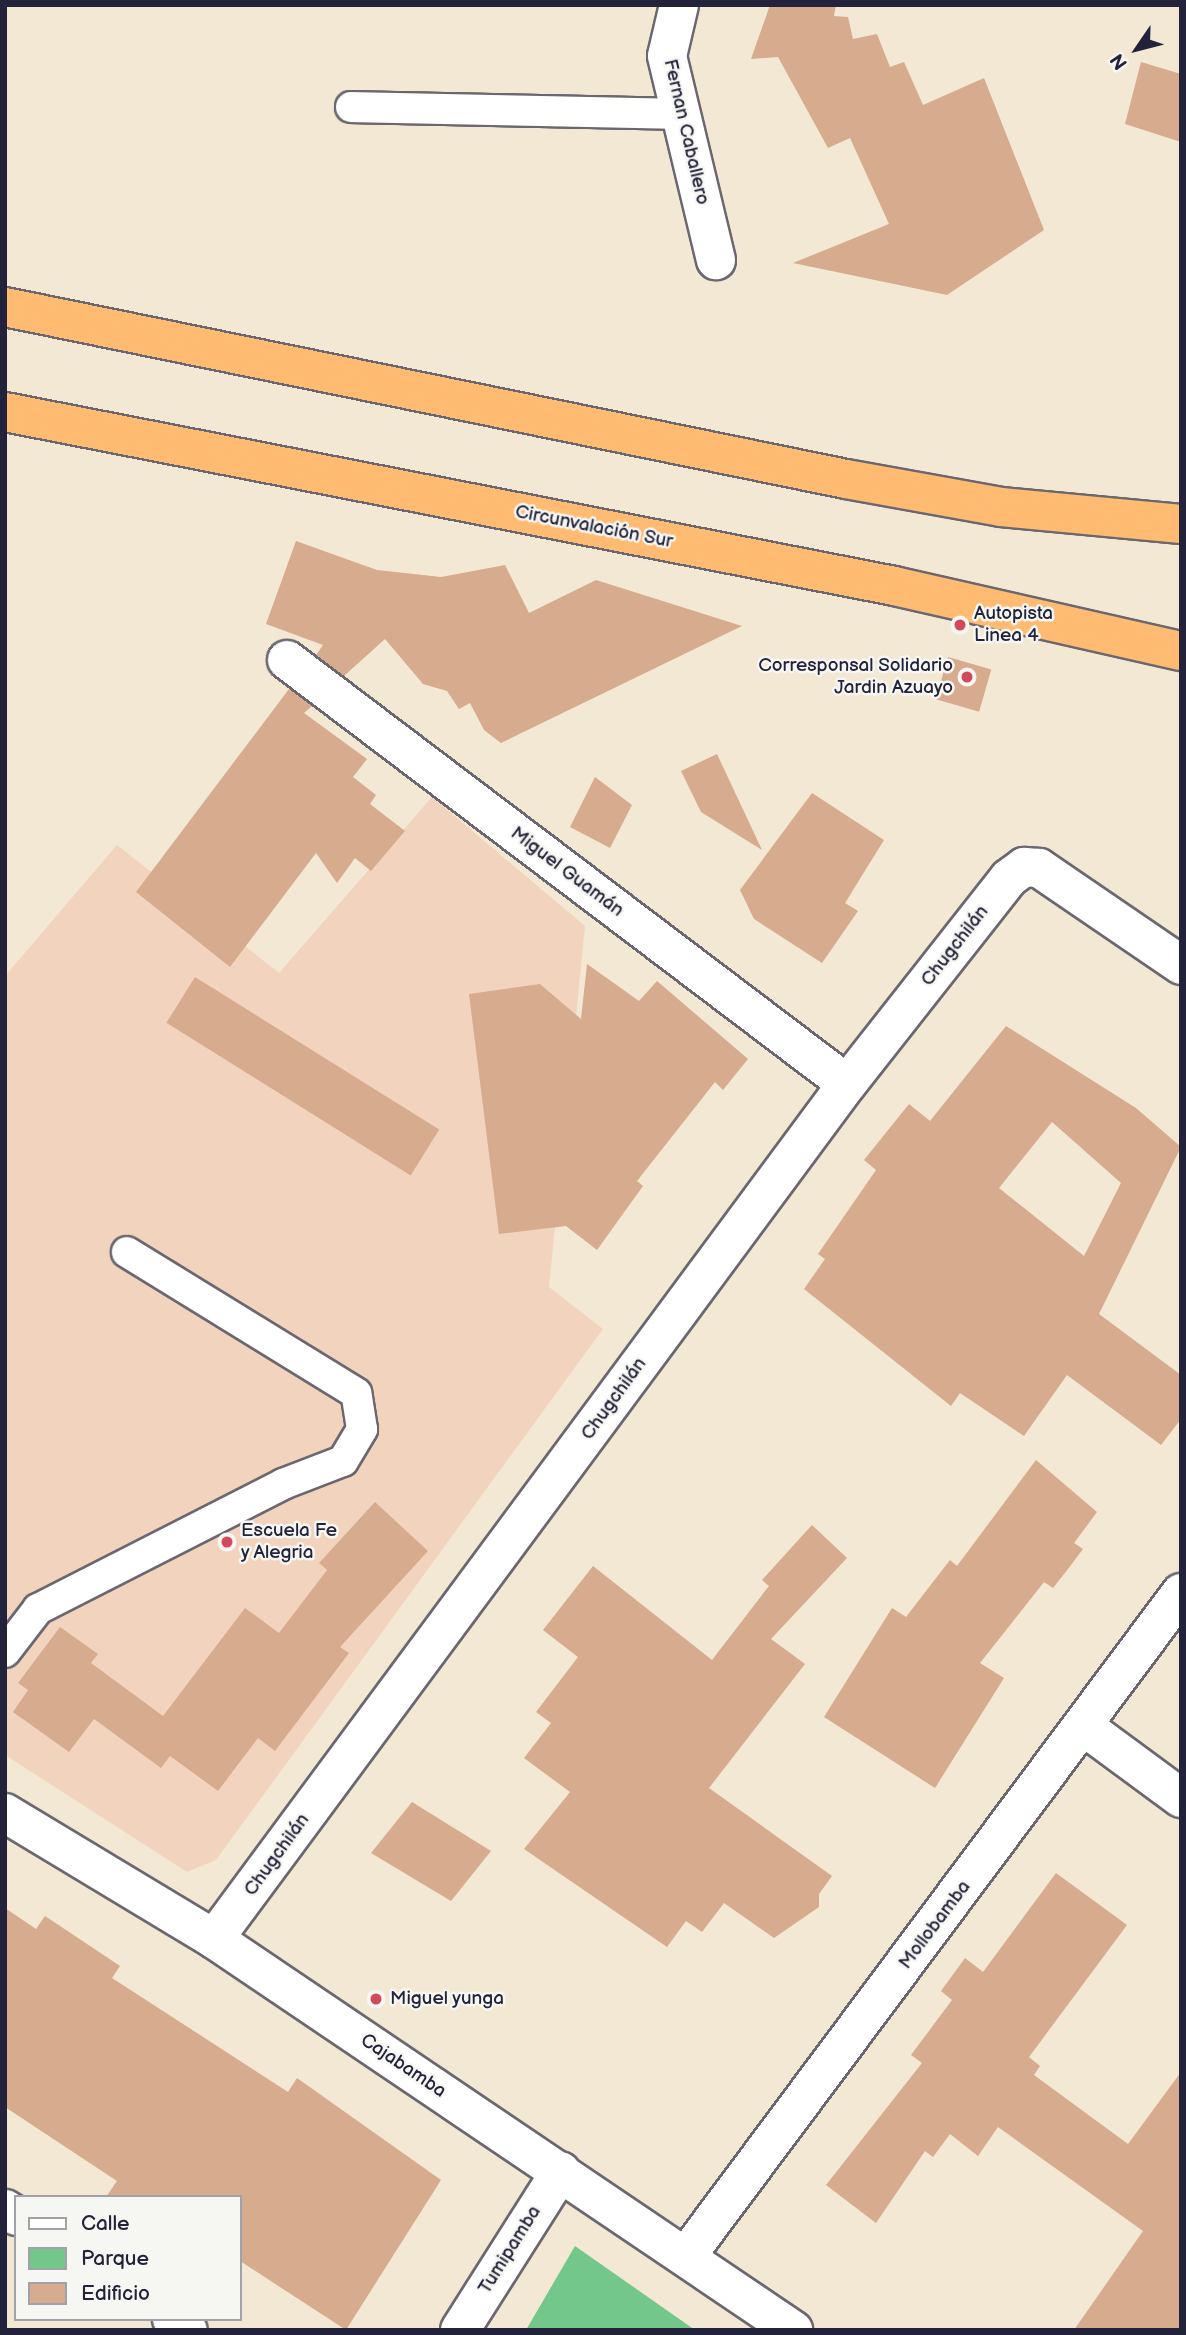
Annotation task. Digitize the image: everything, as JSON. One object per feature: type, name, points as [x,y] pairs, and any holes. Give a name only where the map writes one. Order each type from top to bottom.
[{"type":"highway","points":[[5,307],[846,479],[1001,507],[1181,524]]},
{"type":"highway","name":"Circunvalación Sur","points":[[5,412],[881,583],[1181,651]]},
{"type":"street","name":"Fernan Caballero","points":[[679,5],[667,56],[716,260]]},
{"type":"street","name":"Miguel Guamán","points":[[287,660],[847,1084]]},
{"type":"street","name":"Chugchilán","points":[[214,1940],[847,1084],[1024,867],[1039,868],[1181,965]]},
{"type":"street","name":"Mollobamba","points":[[687,2255],[1086,1728],[1181,1592]]},
{"type":"street","points":[[1086,1728],[1181,1798]]},
{"type":"street","name":"Cajabamba","points":[[5,1813],[214,1940],[687,2255],[793,2330]]},
{"type":"street","name":"Tumipamba","points":[[460,2330],[561,2171]]},
{"type":"lane","points":[[351,107],[681,114]]},
{"type":"lane","points":[[5,1651],[38,1609],[283,1484],[343,1461],[362,1429],[356,1393],[127,1252]]},
{"type":"shaded area","name":"Escuela Fe y Alegria","points":[[432,797],[585,926],[549,1287],[603,1329],[216,1860],[187,1872],[5,1755],[5,976],[117,845],[279,973]]},
{"type":"green space","points":[[575,2246],[695,2330],[526,2330]]},
{"type":"building","points":[[770,5],[836,5],[834,16],[848,17],[853,39],[877,34],[890,67],[904,62],[923,105],[984,78],[1044,230],[947,295],[793,263],[889,224],[850,138],[828,148],[778,57],[751,59]]},
{"type":"building","points":[[1141,62],[1181,74],[1181,142],[1125,124]]},
{"type":"building","points":[[296,541],[377,570],[441,577],[505,565],[529,613],[596,580],[742,626],[501,743],[484,730],[470,703],[459,709],[447,691],[423,684],[385,639],[344,676],[316,655],[323,645],[266,624]]},
{"type":"building","points":[[948,657],[991,669],[979,712],[936,699]]},
{"type":"building","points":[[289,689],[312,706],[304,713],[367,759],[353,777],[376,795],[370,804],[405,831],[371,871],[355,858],[337,883],[316,853],[230,967],[136,892]]},
{"type":"building","points":[[717,754],[762,850],[701,812],[681,771]]},
{"type":"building","points":[[595,777],[632,805],[610,848],[570,827]]},
{"type":"building","points":[[812,793],[884,840],[845,903],[858,911],[822,963],[754,919],[740,890]]},
{"type":"building","points":[[587,964],[639,1001],[657,981],[748,1059],[723,1090],[715,1082],[637,1181],[643,1186],[597,1250],[566,1226],[499,1234],[469,994],[540,984],[581,1019]]},
{"type":"building","points":[[195,977],[439,1130],[411,1175],[166,1023]]},
{"type":"building","points":[[1006,1026],[1136,1108],[1181,1147],[1099,1314],[1181,1375],[1181,1419],[1161,1445],[1067,1375],[1024,1436],[960,1393],[951,1406],[804,1289],[825,1259],[818,1254],[876,1170],[864,1160],[909,1104],[930,1121]],"holes":[[[1052,1122],[1121,1183],[1084,1256],[999,1188]]]},
{"type":"building","points":[[1036,1460],[1097,1512],[1074,1543],[1083,1549],[1068,1569],[1053,1588],[1044,1582],[980,1663],[1004,1678],[935,1788],[824,1717],[892,1608],[906,1617],[950,1560],[957,1566]]},
{"type":"building","points":[[375,1502],[428,1551],[340,1647],[349,1653],[275,1751],[258,1738],[218,1791],[170,1756],[161,1768],[94,1719],[69,1752],[13,1712],[28,1690],[18,1683],[60,1627],[98,1654],[91,1663],[163,1716],[245,1608],[279,1633],[327,1570],[319,1563]]},
{"type":"building","points":[[812,1525],[847,1558],[771,1639],[805,1664],[709,1788],[832,1876],[819,1894],[819,1907],[774,1938],[724,1903],[702,1932],[686,1921],[667,1947],[524,1849],[570,1792],[524,1758],[551,1723],[536,1712],[578,1657],[543,1630],[593,1566],[712,1660],[769,1586],[762,1580]]},
{"type":"building","points":[[412,1802],[491,1851],[451,1901],[371,1853]]},
{"type":"building","points":[[1056,1873],[1127,1925],[1029,2057],[1040,2066],[1034,2075],[1128,2144],[1181,2072],[1181,2330],[1074,2330],[1143,2231],[998,2127],[978,2156],[950,2134],[933,2157],[925,2151],[876,2223],[826,2185],[922,2063],[911,2055],[952,2000],[941,1991],[965,1958],[983,1972]]},
{"type":"building","points":[[5,1908],[36,1929],[45,1916],[120,1966],[112,1978],[288,2092],[297,2078],[441,2180],[346,2330],[242,2262],[242,2195],[107,2195],[117,2181],[5,2107]]},
{"type":"place","name":"Autopista Linea 4","points":[[960,625]]},
{"type":"place","name":"Corresponsal Solidario Jardin Azuayo","points":[[967,677]]},
{"type":"place","name":"Escuela Fe y Alegria","points":[[227,1542]]},
{"type":"place","name":"Miguel yunga","points":[[376,1999]]}]
